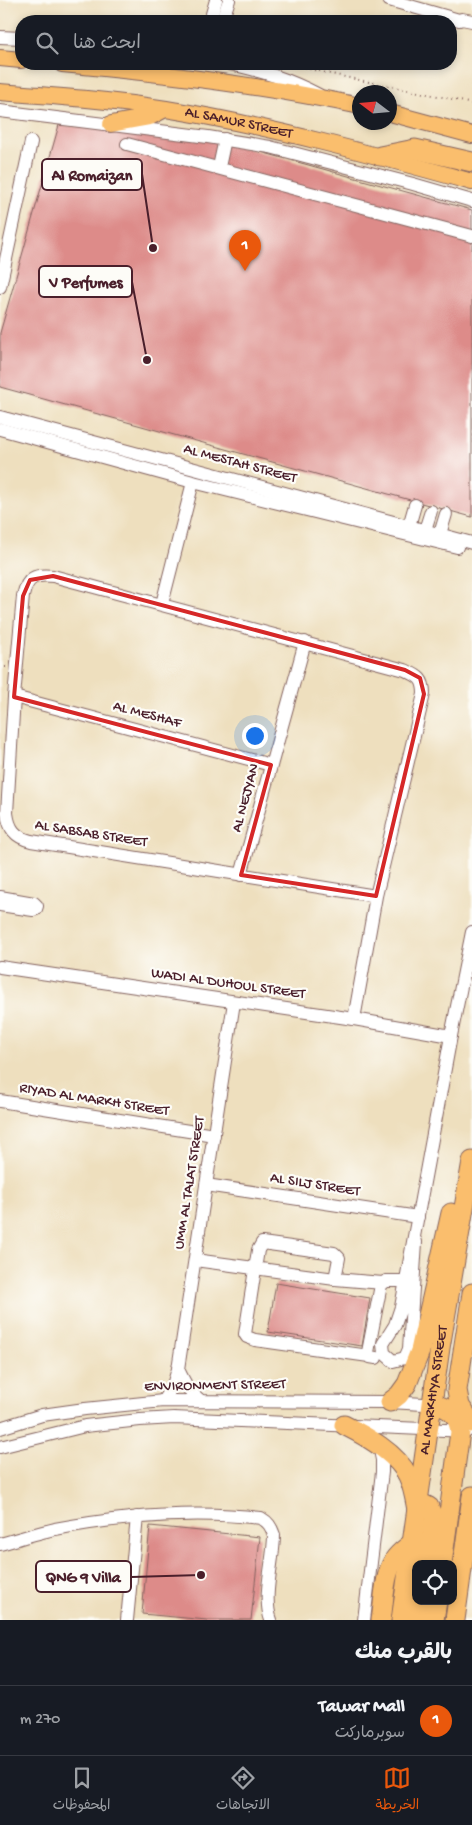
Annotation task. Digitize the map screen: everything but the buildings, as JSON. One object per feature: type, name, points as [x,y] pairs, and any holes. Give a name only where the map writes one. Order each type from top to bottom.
[{"type":"highway","points":[[380,156],[415,148],[472,162]]},
{"type":"highway","name":"AL MARKHIYA STREET","points":[[401,1620],[440,1348],[472,1162]]},
{"type":"highway","points":[[390,1402],[403,1390],[420,1351],[453,1207],[466,1196]]},
{"type":"highway","points":[[443,1560],[468,1428],[466,1407],[457,1390],[472,1293]]},
{"type":"highway","points":[[433,1404],[447,1408],[454,1414],[459,1423],[468,1428]]},
{"type":"highway","points":[[344,1425],[379,1444],[400,1464],[407,1474],[417,1510],[425,1505],[429,1507],[424,1560]]},
{"type":"highway","points":[[455,1620],[472,1496]]},
{"type":"highway","points":[[381,1620],[392,1562],[412,1544]]},
{"type":"highway","points":[[461,1572],[472,1549]]},
{"type":"highway","points":[[418,1620],[420,1605]]},
{"type":"highway","points":[[434,1620],[436,1605]]},
{"type":"main road","points":[[0,58],[15,59]]},
{"type":"main road","points":[[116,70],[214,81],[352,104]]},
{"type":"main road","name":"AL SAMUR STREET","points":[[0,92],[93,100],[165,109],[294,134],[472,182]]},
{"type":"main road","points":[[111,124],[150,117],[165,109]]},
{"type":"main road","points":[[397,115],[472,135]]},
{"type":"street","points":[[212,15],[216,0]]},
{"type":"street","points":[[224,15],[229,0]]},
{"type":"street","points":[[389,0],[444,15]]},
{"type":"street","points":[[466,21],[460,23],[472,27]]},
{"type":"street","points":[[0,37],[15,38]]},
{"type":"street","points":[[254,70],[294,82],[328,99]]},
{"type":"street","name":"AL SAMUR STREET","points":[[0,111],[225,139],[270,147],[472,201]]},
{"type":"street","points":[[0,117],[13,112]]},
{"type":"street","points":[[219,167],[225,139]]},
{"type":"street","points":[[0,287],[31,142]]},
{"type":"street","points":[[127,144],[472,236]]},
{"type":"street","points":[[0,221],[13,224]]},
{"type":"street","name":"AL MESTAH STREET","points":[[0,417],[472,543]]},
{"type":"street","name":"AL MESTAH STREET","points":[[0,429],[193,482],[472,551]]},
{"type":"street","points":[[162,604],[193,482]]},
{"type":"street","points":[[409,526],[415,505]]},
{"type":"street","points":[[425,530],[431,511]]},
{"type":"street","points":[[440,534],[446,514]]},
{"type":"street","name":"AL SABSAB STREET","points":[[354,1019],[376,896],[424,694],[424,685],[420,678],[404,670],[304,642],[53,576],[36,576],[30,580],[23,596],[14,696],[7,813],[8,824],[13,832],[21,838],[376,896]]},
{"type":"street","name":"AL NEJYAN","points":[[242,874],[304,642]]},
{"type":"street","name":"AL MESHAF","points":[[14,696],[271,766]]},
{"type":"street","points":[[0,897],[34,902],[37,906],[33,910],[0,905]]},
{"type":"street","name":"AL MARKHIYA STREET","points":[[414,1238],[416,1242],[409,1349],[405,1358],[389,1359],[384,1353],[383,1344],[398,1317],[472,932]]},
{"type":"street","name":"WADI AL DUHOUL STREET","points":[[0,967],[354,1019],[451,1036]]},
{"type":"street","name":"UMM AL TALAT STREET","points":[[163,1401],[173,1385],[178,1368],[234,1002]]},
{"type":"street","name":"RIYAD AL MARKH STREET","points":[[0,1101],[214,1135]]},
{"type":"street","name":"AL SILJ STREET","points":[[206,1185],[418,1217]]},
{"type":"street","points":[[335,1279],[339,1258],[334,1253],[265,1243],[260,1245],[246,1330],[247,1337],[255,1340],[389,1359]]},
{"type":"street","points":[[195,1260],[335,1279],[383,1282],[405,1281]]},
{"type":"street","points":[[369,1356],[379,1290],[383,1282]]},
{"type":"street","points":[[178,1368],[187,1388],[201,1401]]},
{"type":"street","name":"ENVIRONMENT STREET","points":[[0,1428],[51,1414],[163,1401],[390,1402],[466,1407]]},
{"type":"street","points":[[0,1447],[85,1426],[174,1418],[429,1430],[468,1428]]},
{"type":"street","points":[[364,1620],[382,1472],[379,1444]]},
{"type":"street","points":[[0,1544],[56,1529],[166,1514],[261,1518],[271,1527],[274,1534],[268,1598],[268,1611],[271,1620]]},
{"type":"street","points":[[127,1620],[137,1517]]},
{"type":"path","points":[[313,70],[472,104]]},
{"type":"highlighted area","points":[[53,576],[405,670],[420,678],[424,694],[376,896],[241,875],[271,765],[14,697],[23,596],[30,580]]},
{"type":"place","name":"Al Romaizan","points":[[153,248]]},
{"type":"place","name":"Tawar Mall","points":[[245,271]]},
{"type":"place","name":"V Perfumes","points":[[147,360]]},
{"type":"place","name":"QNG 9 Villa","points":[[201,1575]]}]
